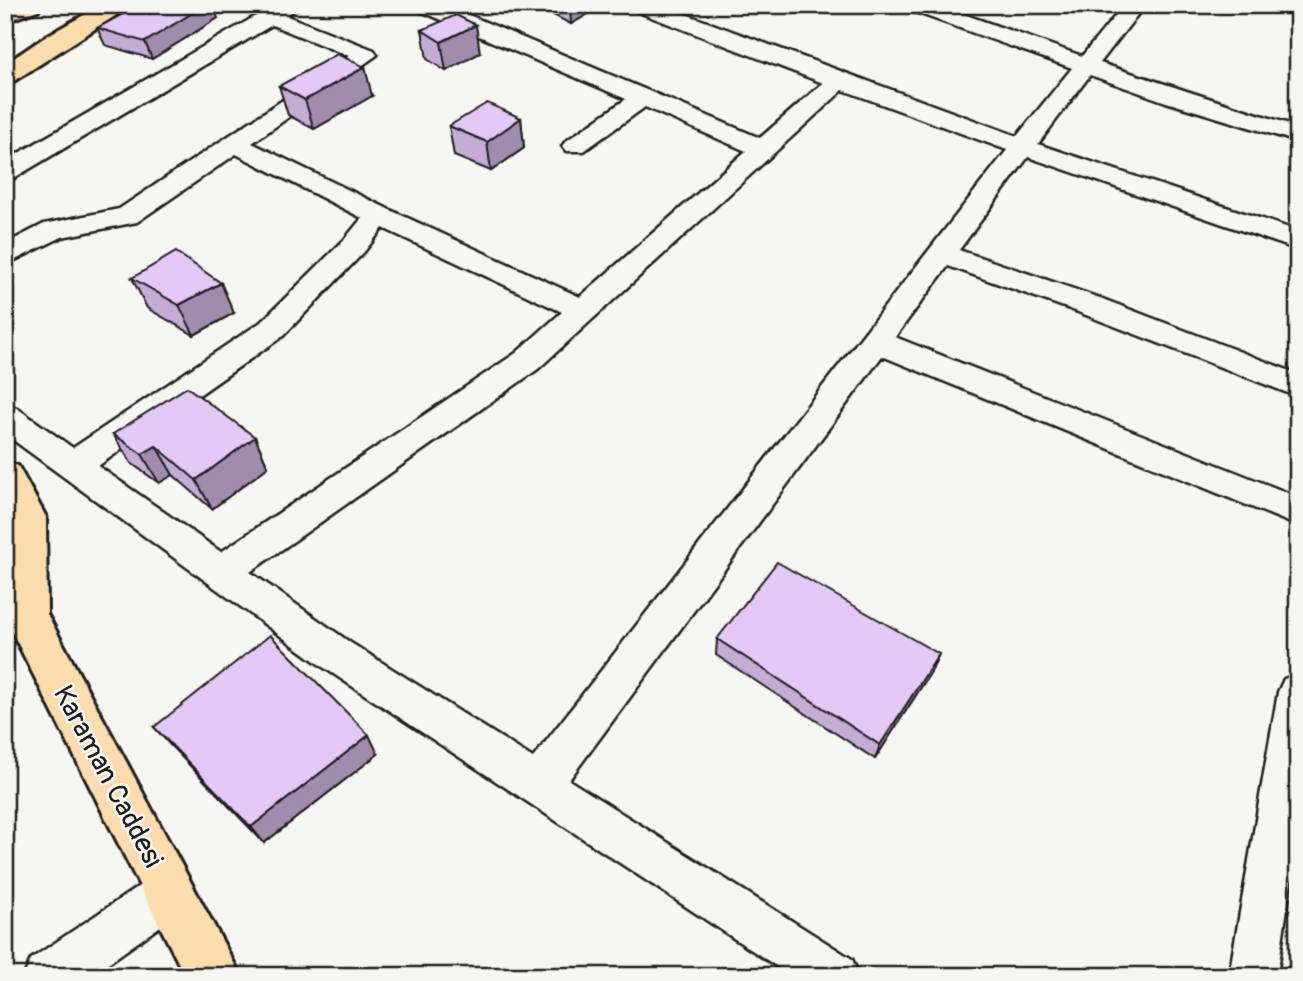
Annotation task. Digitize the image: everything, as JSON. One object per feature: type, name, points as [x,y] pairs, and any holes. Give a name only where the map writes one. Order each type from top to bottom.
[{"type":"main road","points":[[5,15],[30,5]]},
{"type":"main road","points":[[5,51],[99,5]]},
{"type":"main road","points":[[5,76],[57,40],[120,5]]},
{"type":"main road","points":[[5,476],[26,517],[16,608]]},
{"type":"main road","name":"Karaman Caddesi","points":[[5,576],[16,608],[214,976]]},
{"type":"street","points":[[426,5],[763,149]]},
{"type":"street","points":[[641,5],[1022,147],[1298,241]]},
{"type":"street","points":[[917,5],[1174,97],[1298,135]]},
{"type":"street","points":[[539,785],[1022,147],[1132,6]]},
{"type":"street","points":[[5,172],[281,11],[366,55],[127,216],[54,230],[5,256]]},
{"type":"street","points":[[221,572],[527,361],[839,81]]},
{"type":"street","points":[[575,146],[643,98]]},
{"type":"street","points":[[235,144],[378,215],[583,310]]},
{"type":"street","points":[[72,466],[272,329],[354,246],[378,215]]},
{"type":"street","points":[[941,254],[1089,305],[1298,386]]},
{"type":"street","points":[[875,341],[1298,512]]},
{"type":"street","points":[[5,417],[337,655],[835,976]]},
{"type":"street","points":[[1253,976],[1298,692]]},
{"type":"street","points":[[48,976],[170,892]]},
{"type":"building","points":[[139,5],[205,5],[145,42],[97,28]]},
{"type":"building","points":[[456,15],[476,25],[441,42],[422,30]]},
{"type":"building","points":[[337,54],[365,67],[305,100],[279,86]]},
{"type":"building","points":[[487,103],[521,118],[487,142],[449,126]]},
{"type":"building","points":[[176,252],[221,283],[179,305],[132,278]]},
{"type":"building","points":[[187,387],[255,437],[196,480],[156,446],[142,454],[113,434]]},
{"type":"building","points":[[777,562],[939,654],[880,745],[717,639]]},
{"type":"building","points":[[270,635],[369,735],[251,827],[154,727]]}]
